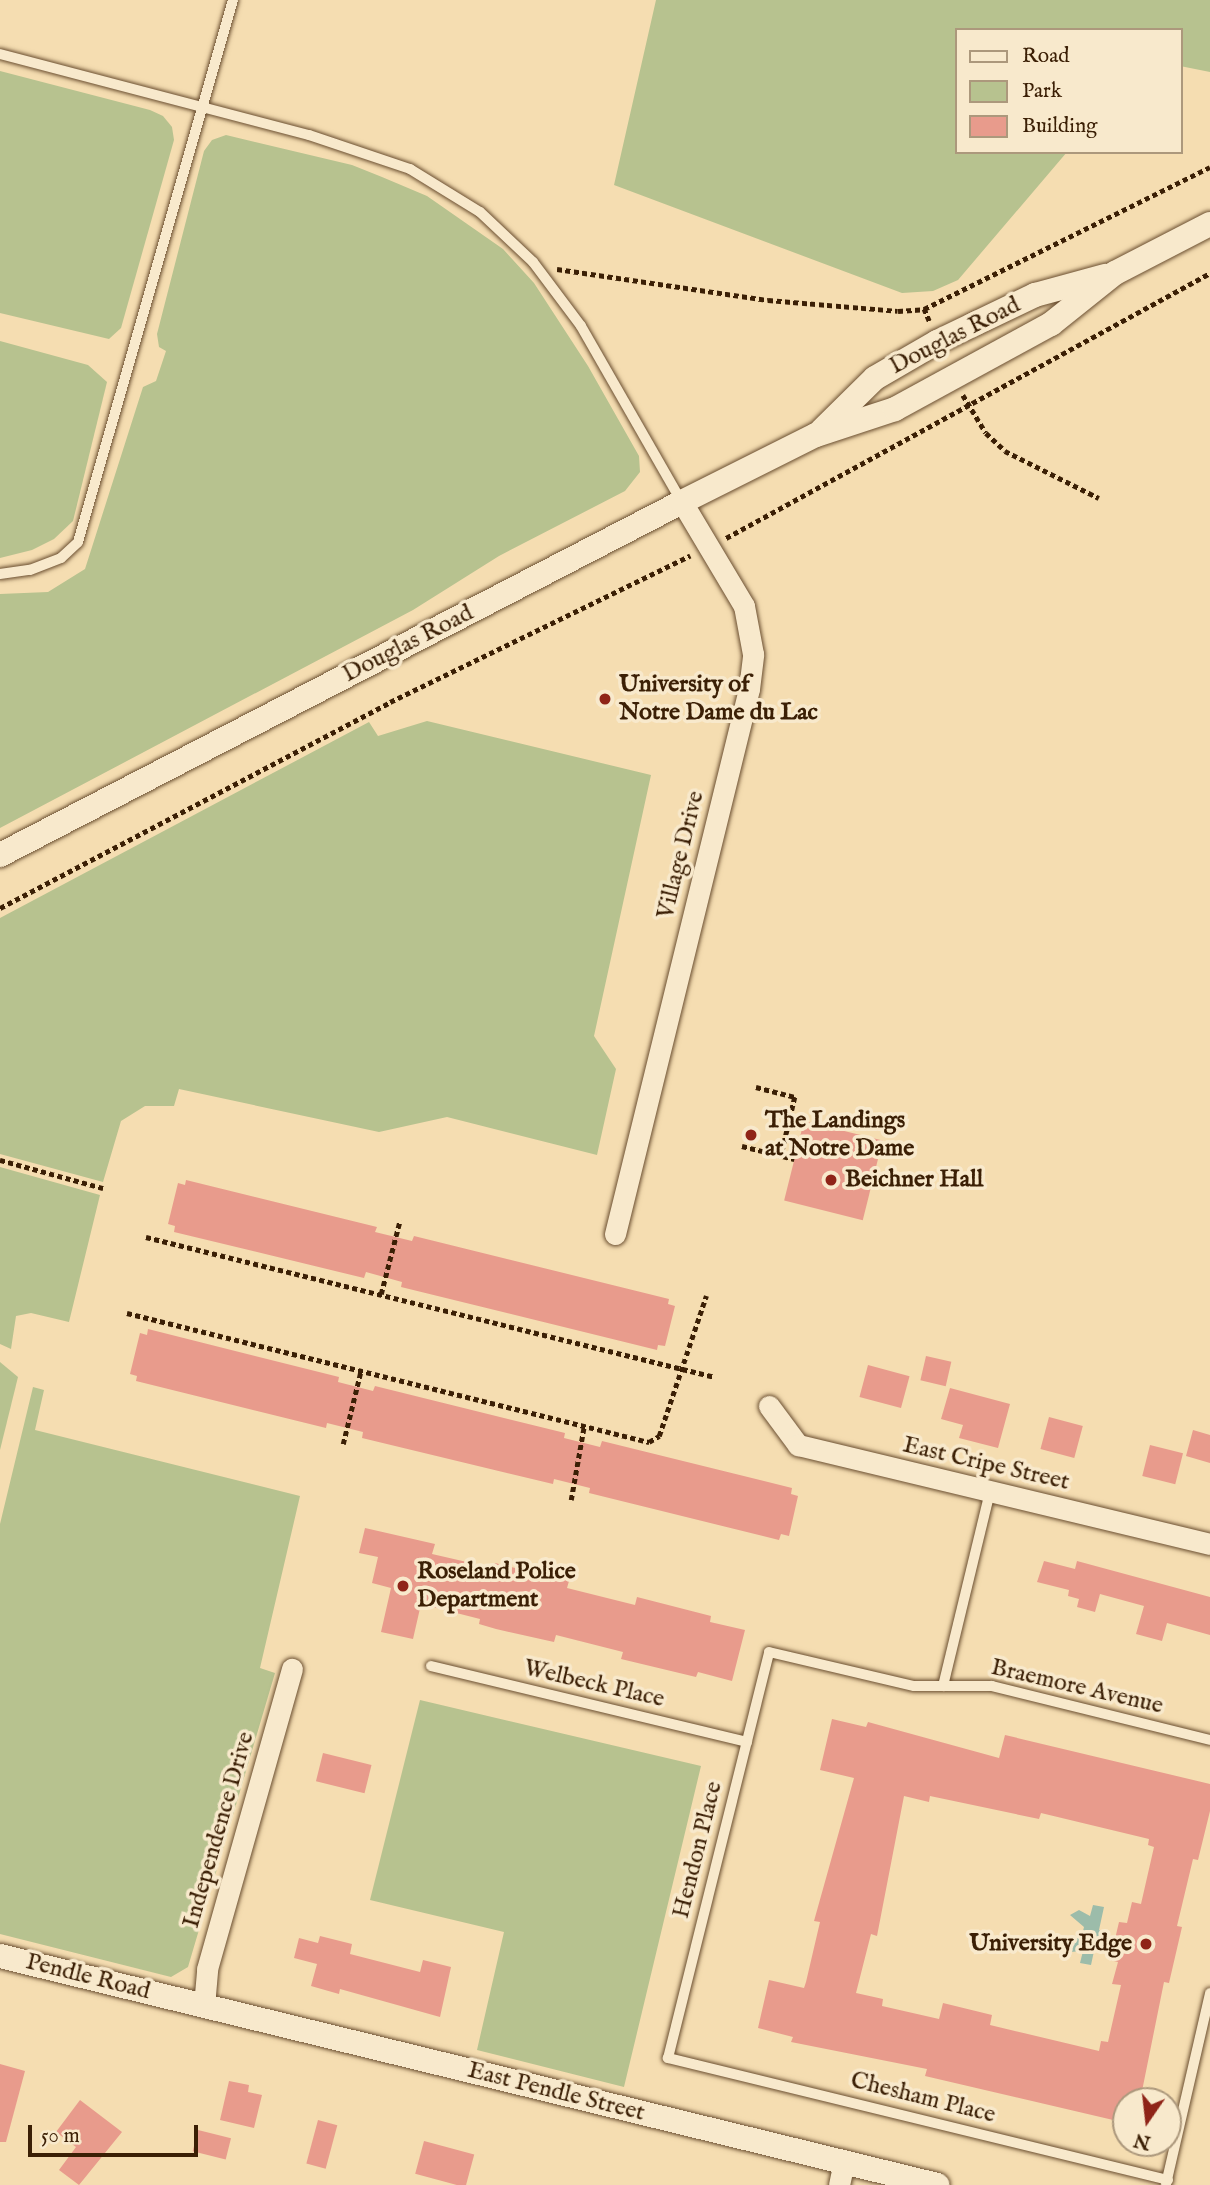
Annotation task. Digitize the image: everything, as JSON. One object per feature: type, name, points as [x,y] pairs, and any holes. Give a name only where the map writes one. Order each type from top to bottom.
[{"type":"street","name":"Douglas Road","points":[[0,855],[816,435],[895,409],[1051,324],[1115,273],[1210,224]]},
{"type":"street","name":"Douglas Road","points":[[816,435],[875,378],[937,342],[1035,295],[1115,273]]},
{"type":"street","name":"Village Drive","points":[[615,1234],[749,689],[751,628],[710,547],[682,502]]},
{"type":"street","name":"East Cripe Street","points":[[769,1406],[798,1445],[1210,1544]]},
{"type":"street","name":"Independence Drive","points":[[204,2006],[207,1969],[292,1670]]},
{"type":"street","name":"Pendle Road","points":[[0,1956],[176,1999]]},
{"type":"street","name":"East Pendle Street","points":[[176,1999],[842,2174],[937,2185]]},
{"type":"lane","points":[[0,573],[30,570],[61,558],[78,542],[140,334],[199,108],[233,0]]},
{"type":"lane","points":[[0,54],[309,135],[410,169],[480,212],[537,266],[581,326],[682,502]]},
{"type":"lane","points":[[943,1686],[990,1491]]},
{"type":"lane","name":"Braemore Avenue","points":[[769,1652],[914,1686],[992,1686],[1210,1740]]},
{"type":"lane","name":"Hendon Place","points":[[668,2058],[769,1652]]},
{"type":"lane","name":"Welbeck Place","points":[[431,1666],[747,1742]]},
{"type":"lane","points":[[1167,2182],[1210,1996]]},
{"type":"lane","name":"Chesham Place","points":[[668,2058],[1167,2182]]},
{"type":"path","points":[[537,266],[768,300],[898,311],[925,309],[1210,167]]},
{"type":"path","points":[[0,908],[390,702],[710,547],[1210,273]]},
{"type":"path","points":[[925,309],[933,329]]},
{"type":"path","points":[[975,415],[1005,451],[1099,498]]},
{"type":"path","points":[[756,1087],[795,1097],[781,1156]]},
{"type":"path","points":[[742,1146],[794,1159]]},
{"type":"path","points":[[0,1160],[103,1188]]},
{"type":"path","points":[[381,1294],[400,1220]]},
{"type":"path","points":[[146,1237],[715,1377]]},
{"type":"path","points":[[127,1313],[649,1441],[659,1436],[706,1296]]},
{"type":"path","points":[[343,1444],[361,1370]]},
{"type":"path","points":[[571,1500],[584,1426]]},
{"type":"green space","points":[[656,0],[1210,0],[1210,72],[1182,66],[1182,28],[954,28],[954,154],[1065,154],[958,280],[933,291],[902,293],[614,185]]},
{"type":"green space","points":[[0,71],[150,110],[163,116],[172,127],[174,140],[121,328],[109,339],[0,313]]},
{"type":"green space","points":[[226,135],[352,165],[382,177],[427,196],[503,249],[534,283],[588,366],[639,456],[640,472],[625,491],[499,556],[413,610],[0,828],[0,594],[48,592],[85,569],[143,387],[156,381],[166,351],[159,347],[157,334],[204,151],[212,140]]},
{"type":"green space","points":[[0,341],[88,365],[107,382],[73,521],[54,539],[32,550],[0,558]]},
{"type":"green space","points":[[427,721],[651,775],[594,1036],[616,1069],[597,1155],[447,1117],[379,1132],[179,1089],[174,1106],[145,1106],[121,1121],[103,1182],[0,1154],[0,918],[369,722],[378,736]]},
{"type":"green space","points":[[0,1167],[100,1195],[69,1322],[31,1313],[16,1316],[11,1349],[0,1344]]},
{"type":"green space","points":[[0,1362],[18,1377],[0,1450]]},
{"type":"green space","points":[[33,1387],[44,1390],[35,1430],[300,1496],[260,1668],[275,1673],[188,1967],[171,1977],[0,1934],[0,1524]]},
{"type":"green space","points":[[420,1700],[701,1766],[624,2087],[477,2050],[504,1932],[370,1900]]},
{"type":"shaded area","points":[[1093,1905],[1104,1907],[1099,1930],[1107,1933],[1104,1944],[1096,1942],[1091,1965],[1080,1963],[1083,1951],[1070,1952],[1064,1944],[1074,1937],[1081,1939],[1084,1927],[1070,1915],[1079,1910],[1090,1916]]},
{"type":"building","name":"Beichner Hall","points":[[804,1121],[883,1141],[863,1220],[784,1201]]},
{"type":"building","points":[[186,1180],[377,1227],[375,1232],[412,1241],[414,1236],[669,1299],[668,1304],[675,1306],[665,1346],[658,1345],[657,1350],[401,1287],[402,1282],[366,1272],[364,1278],[174,1232],[175,1226],[168,1224],[178,1183],[185,1185]]},
{"type":"building","points":[[148,1329],[339,1377],[338,1382],[373,1391],[375,1386],[565,1433],[564,1438],[600,1447],[602,1441],[792,1488],[791,1494],[798,1496],[789,1536],[781,1534],[779,1540],[589,1493],[590,1488],[554,1479],[553,1484],[362,1438],[363,1432],[327,1423],[326,1428],[136,1381],[137,1376],[130,1374],[140,1333],[147,1335]]},
{"type":"building","points":[[926,1356],[951,1362],[946,1386],[920,1380]]},
{"type":"building","points":[[868,1365],[910,1376],[901,1408],[859,1397]]},
{"type":"building","points":[[950,1388],[1010,1404],[998,1448],[959,1438],[963,1425],[941,1419]]},
{"type":"building","points":[[1049,1417],[1083,1426],[1074,1458],[1040,1449]]},
{"type":"building","points":[[1193,1430],[1210,1435],[1210,1463],[1186,1456]]},
{"type":"building","points":[[1150,1445],[1183,1453],[1175,1484],[1142,1476]]},
{"type":"building","points":[[365,1528],[435,1544],[432,1554],[493,1568],[495,1563],[569,1581],[567,1588],[635,1605],[637,1597],[711,1616],[710,1622],[745,1630],[732,1681],[698,1672],[696,1677],[621,1659],[623,1652],[556,1635],[554,1642],[496,1629],[479,1624],[480,1619],[421,1604],[413,1639],[381,1632],[391,1588],[372,1583],[378,1557],[359,1553]]},
{"type":"building","points":[[1044,1561],[1075,1569],[1077,1561],[1210,1597],[1210,1635],[1167,1623],[1162,1641],[1136,1634],[1144,1606],[1100,1594],[1095,1612],[1077,1607],[1079,1599],[1068,1596],[1069,1590],[1037,1582]]},
{"type":"building","points":[[832,1719],[866,1727],[868,1722],[999,1758],[1005,1735],[1210,1784],[1210,1811],[1198,1860],[1193,1859],[1177,1926],[1182,1927],[1169,1983],[1164,1982],[1143,2087],[1112,2087],[1112,2120],[925,2076],[927,2069],[791,2042],[793,2037],[758,2028],[769,1980],[804,1988],[820,1922],[814,1921],[854,1778],[820,1770]],"holes":[[[904,1796],[929,1802],[930,1796],[1039,1819],[1041,1813],[1149,1839],[1148,1845],[1154,1847],[1141,1904],[1132,1902],[1127,1923],[1119,1922],[1110,1960],[1118,1962],[1112,1984],[1121,1985],[1108,2042],[1101,2041],[1099,2051],[990,2025],[992,2015],[943,2003],[939,2019],[882,2006],[883,1999],[856,1993],[871,1934],[877,1936]]]},
{"type":"building","points":[[323,1753],[372,1765],[364,1793],[316,1781]]},
{"type":"building","points":[[320,1936],[352,1944],[350,1954],[420,1972],[423,1960],[451,1967],[440,2017],[340,1989],[339,1994],[311,1986],[317,1964],[294,1958],[299,1938],[318,1943]]},
{"type":"building","points":[[0,2064],[25,2071],[6,2142],[0,2142]]},
{"type":"building","points":[[229,2081],[249,2085],[248,2092],[262,2095],[254,2128],[220,2120]]},
{"type":"building","points":[[80,2100],[122,2132],[79,2185],[59,2170],[76,2147],[56,2132]]},
{"type":"building","points":[[318,2120],[337,2125],[326,2169],[306,2163]]},
{"type":"building","points":[[198,2130],[231,2138],[226,2160],[193,2151]]},
{"type":"building","points":[[424,2141],[474,2154],[466,2185],[415,2174]]},
{"type":"place","name":"University of Notre Dame du Lac","points":[[605,699]]},
{"type":"place","name":"The Landings at Notre Dame","points":[[751,1135]]},
{"type":"place","name":"Beichner Hall","points":[[831,1180]]},
{"type":"place","name":"Roseland Police Department","points":[[403,1586]]},
{"type":"place","name":"University Edge","points":[[1146,1944]]}]
